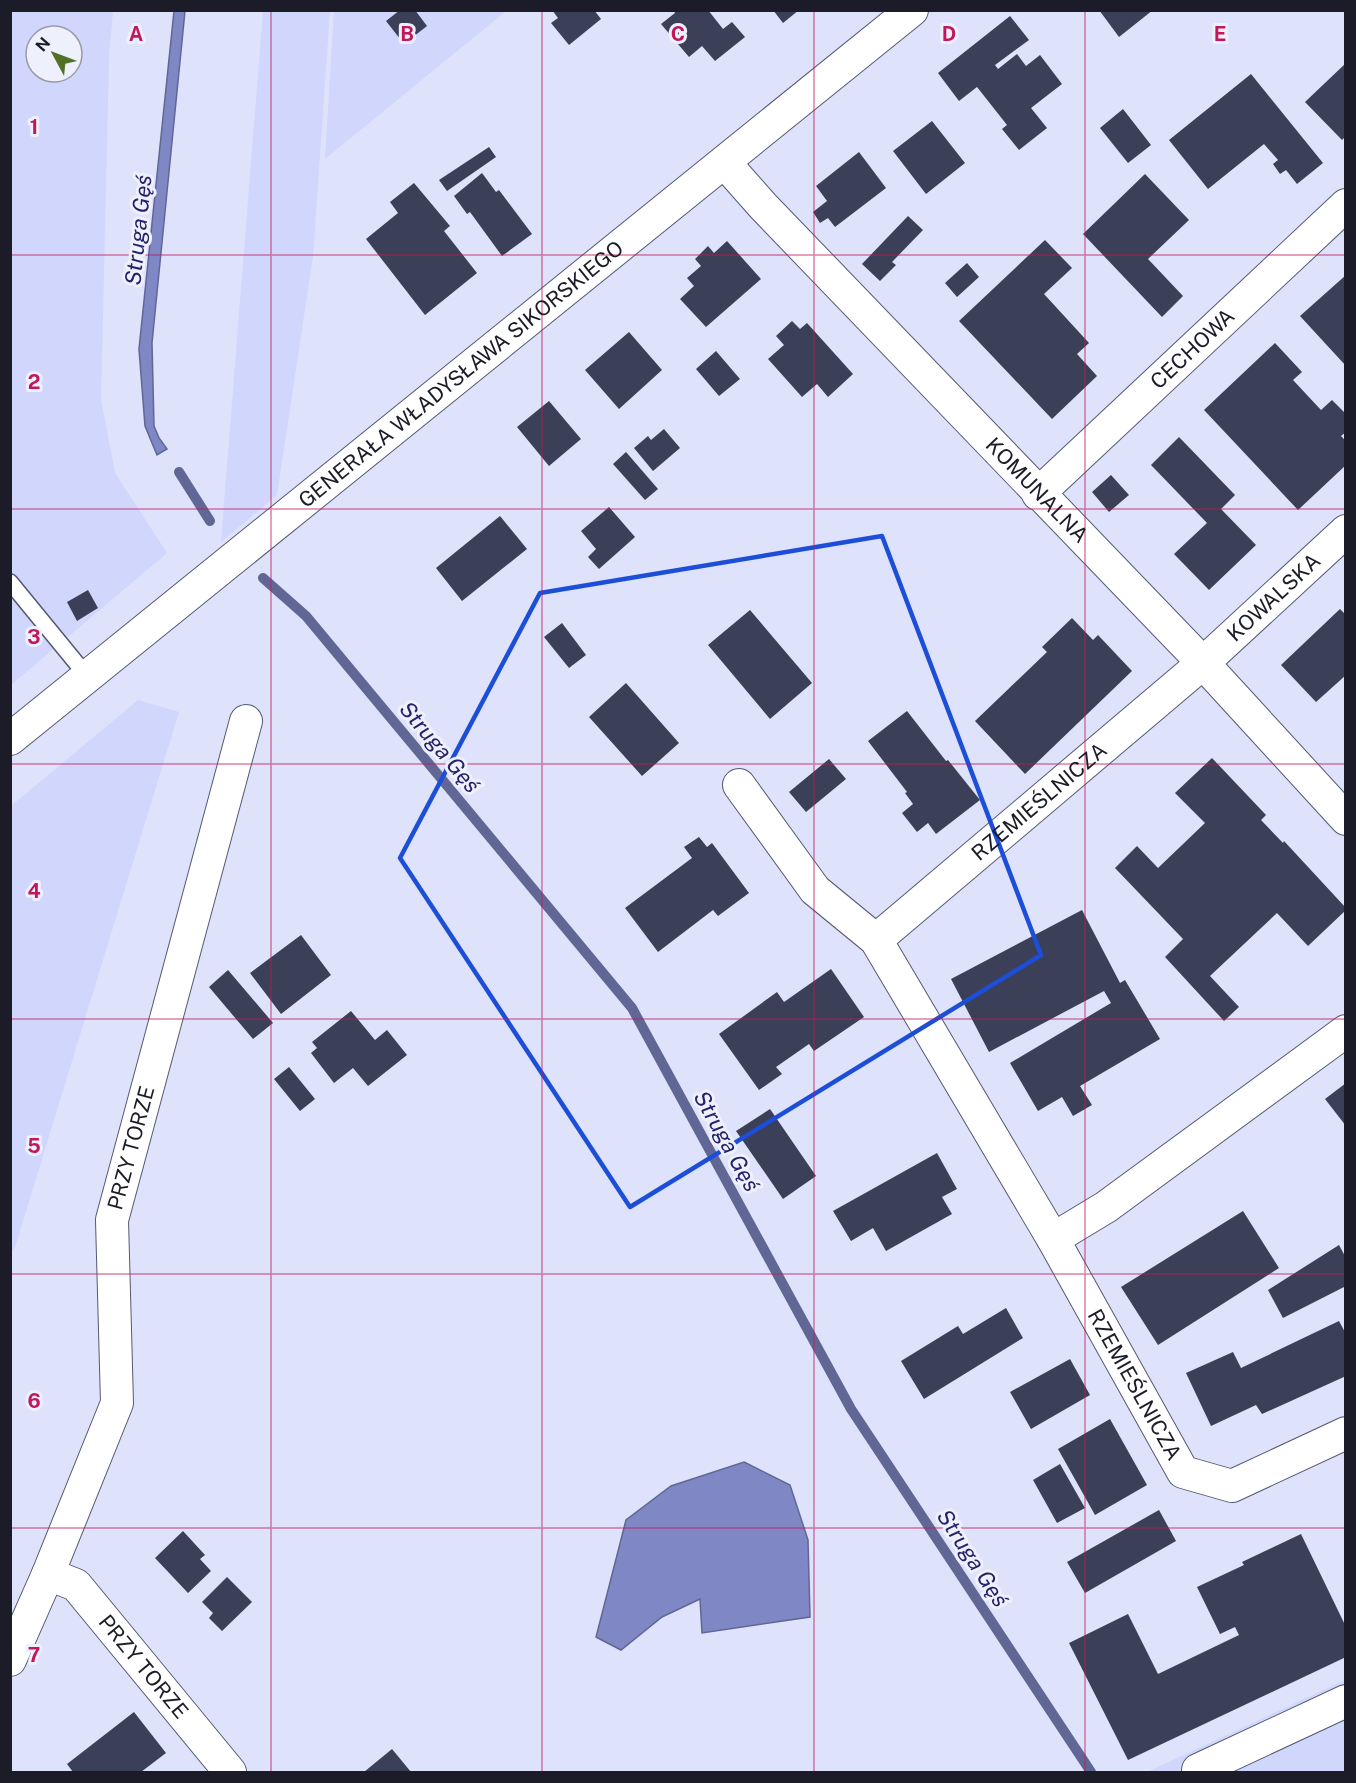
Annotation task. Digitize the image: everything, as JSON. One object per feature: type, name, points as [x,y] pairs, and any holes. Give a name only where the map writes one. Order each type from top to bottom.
[{"type":"street","name":"GENERAŁA WŁADYSŁAWA SIKORSKIEGO","points":[[10,739],[912,11]]},
{"type":"street","name":"KOMUNALNA","points":[[726,163],[762,206],[1203,663],[1346,819]]},
{"type":"street","name":"CECHOWA","points":[[1038,494],[1346,205]]},
{"type":"street","name":"KOWALSKA","points":[[1203,663],[1346,531]]},
{"type":"street","name":"RZEMIEŚLNICZA","points":[[876,940],[1203,663]]},
{"type":"street","name":"PRZY TORZE","points":[[10,1660],[48,1574],[117,1403],[111,1220],[246,721]]},
{"type":"street","name":"RZEMIEŚLNICZA","points":[[739,785],[815,890],[876,940],[1053,1239],[1183,1472],[1232,1486],[1346,1433]]},
{"type":"street","points":[[1053,1239],[1106,1207],[1346,1031]]},
{"type":"street","name":"PRZY TORZE","points":[[48,1574],[75,1585],[230,1773]]},
{"type":"street","points":[[1198,1770],[1346,1701]]},
{"type":"lane","points":[[10,582],[87,676]]},
{"type":"highlighted area","points":[[882,536],[1041,955],[630,1207],[400,858],[540,593]]},
{"type":"shaded area","points":[[11,11],[113,11],[109,57],[101,400],[115,473],[167,553],[11,685]]},
{"type":"shaded area","points":[[263,11],[330,11],[313,256],[277,495],[221,542]]},
{"type":"shaded area","points":[[334,11],[506,11],[325,159]]},
{"type":"shaded area","points":[[138,700],[179,712],[15,1247],[11,1253],[11,806]]},
{"type":"shaded area","points":[[1345,1680],[1345,1772],[1147,1772]]},
{"type":"water","points":[[174,11],[185,11],[152,343],[154,426],[167,449],[157,455],[145,426],[139,349]]},
{"type":"water","points":[[744,1462],[790,1485],[808,1540],[810,1617],[702,1633],[700,1599],[662,1617],[621,1650],[596,1637],[626,1520],[671,1486]]},
{"type":"building","points":[[400,10],[415,10],[427,26],[404,44],[386,21]]},
{"type":"building","points":[[552,10],[594,10],[601,19],[569,45],[551,23],[558,18]]},
{"type":"building","points":[[673,10],[708,10],[723,29],[732,22],[745,37],[715,61],[702,46],[689,57],[661,24],[675,13]]},
{"type":"building","points":[[773,10],[799,10],[783,23]]},
{"type":"building","points":[[1099,10],[1153,10],[1119,37]]},
{"type":"building","points":[[1010,16],[1029,40],[995,65],[998,69],[1017,54],[1026,66],[1040,55],[1062,84],[1031,108],[1047,128],[1019,150],[1002,129],[1007,125],[977,87],[959,101],[938,73]]},
{"type":"building","points":[[1346,63],[1346,136],[1342,140],[1305,102]]},
{"type":"building","points":[[1251,74],[1323,163],[1297,184],[1286,170],[1280,174],[1273,164],[1278,160],[1264,144],[1208,189],[1169,140]]},
{"type":"building","points":[[1123,109],[1151,145],[1128,163],[1100,128]]},
{"type":"building","points":[[932,121],[965,163],[926,194],[893,151]]},
{"type":"building","points":[[489,147],[496,157],[447,191],[439,180]]},
{"type":"building","points":[[859,152],[886,188],[835,227],[828,218],[820,223],[813,212],[827,201],[816,186]]},
{"type":"building","points":[[482,173],[496,192],[499,190],[532,234],[502,256],[470,212],[467,214],[454,196]]},
{"type":"building","points":[[1145,174],[1189,220],[1148,259],[1183,296],[1162,317],[1083,234]]},
{"type":"building","points":[[414,183],[450,226],[444,231],[477,273],[425,315],[366,239],[398,213],[390,202]]},
{"type":"building","points":[[908,216],[923,230],[892,262],[896,265],[880,281],[862,264]]},
{"type":"building","points":[[1045,240],[1072,268],[1044,294],[1089,343],[1077,354],[1097,376],[1052,419],[959,321]]},
{"type":"building","points":[[727,241],[761,279],[706,327],[680,299],[694,286],[687,278],[701,266],[695,259],[708,246],[714,253]]},
{"type":"building","points":[[967,263],[979,277],[957,297],[945,283]]},
{"type":"building","points":[[1346,275],[1346,366],[1300,316]]},
{"type":"building","points":[[792,321],[800,329],[807,323],[853,374],[828,397],[817,384],[802,397],[768,359],[784,345],[776,336]]},
{"type":"building","points":[[629,332],[662,370],[619,409],[585,370]]},
{"type":"building","points":[[1275,343],[1302,372],[1293,380],[1321,410],[1332,400],[1346,414],[1346,432],[1341,436],[1346,441],[1346,465],[1298,510],[1204,410]]},
{"type":"building","points":[[716,351],[740,379],[719,396],[696,369]]},
{"type":"building","points":[[549,401],[581,439],[549,466],[517,427]]},
{"type":"building","points":[[664,429],[680,448],[653,471],[634,448],[648,436],[651,440]]},
{"type":"building","points":[[1179,437],[1235,495],[1221,509],[1256,545],[1209,590],[1174,554],[1207,523],[1151,465]]},
{"type":"building","points":[[626,452],[658,489],[645,500],[613,464]]},
{"type":"building","points":[[1111,475],[1129,495],[1109,512],[1092,492]]},
{"type":"building","points":[[609,507],[635,537],[599,569],[588,557],[596,549],[581,531]]},
{"type":"building","points":[[500,516],[527,549],[462,601],[436,568]]},
{"type":"building","points":[[88,590],[98,608],[77,621],[67,602]]},
{"type":"building","points":[[1340,609],[1346,615],[1346,675],[1316,702],[1281,665]]},
{"type":"building","points":[[750,610],[812,683],[770,719],[708,645]]},
{"type":"building","points":[[1072,618],[1093,640],[1098,635],[1132,671],[1025,774],[975,721],[1047,652],[1042,647]]},
{"type":"building","points":[[562,623],[586,655],[569,668],[544,637]]},
{"type":"building","points":[[626,683],[679,743],[642,776],[589,717]]},
{"type":"building","points":[[907,711],[980,800],[936,834],[928,823],[917,832],[902,813],[913,804],[905,793],[907,792],[868,741]]},
{"type":"building","points":[[1212,758],[1266,815],[1261,820],[1283,843],[1284,841],[1346,908],[1308,946],[1277,913],[1210,976],[1239,1007],[1224,1021],[1165,957],[1183,939],[1115,868],[1137,846],[1158,868],[1205,823],[1175,793]]},
{"type":"building","points":[[829,759],[846,779],[806,812],[789,792]]},
{"type":"building","points":[[699,837],[707,847],[712,843],[749,893],[718,916],[713,910],[658,952],[625,908],[692,858],[684,847]]},
{"type":"building","points":[[1082,910],[1120,983],[1125,980],[1160,1039],[1080,1086],[1092,1105],[1073,1116],[1062,1097],[1038,1111],[1010,1063],[1111,1003],[1104,991],[989,1052],[951,979]]},
{"type":"building","points":[[301,935],[331,975],[281,1014],[250,973]]},
{"type":"building","points":[[831,969],[864,1017],[814,1051],[809,1044],[776,1067],[782,1074],[759,1090],[719,1034],[777,992],[784,1002]]},
{"type":"building","points":[[228,970],[273,1023],[253,1039],[209,987]]},
{"type":"building","points":[[351,1011],[375,1040],[387,1030],[407,1055],[368,1086],[353,1068],[334,1083],[311,1053],[317,1048],[312,1042]]},
{"type":"building","points":[[289,1067],[315,1099],[300,1111],[274,1079]]},
{"type":"building","points":[[1346,1083],[1346,1126],[1325,1099]]},
{"type":"building","points":[[770,1109],[816,1176],[783,1199],[736,1131]]},
{"type":"building","points":[[937,1153],[957,1189],[942,1197],[952,1214],[886,1251],[873,1228],[851,1241],[833,1211]]},
{"type":"building","points":[[1243,1211],[1279,1268],[1158,1345],[1121,1287]]},
{"type":"building","points":[[1339,1245],[1346,1258],[1346,1286],[1283,1318],[1268,1290]]},
{"type":"building","points":[[1006,1308],[1023,1338],[924,1399],[901,1361],[958,1326],[963,1334]]},
{"type":"building","points":[[1339,1321],[1346,1334],[1346,1376],[1262,1414],[1256,1405],[1211,1426],[1186,1373],[1233,1352],[1241,1368]]},
{"type":"building","points":[[1070,1359],[1090,1395],[1031,1429],[1010,1392]]},
{"type":"building","points":[[1110,1419],[1147,1485],[1095,1515],[1058,1449]]},
{"type":"building","points":[[1060,1464],[1085,1508],[1057,1523],[1033,1480]]},
{"type":"building","points":[[1159,1510],[1176,1541],[1085,1593],[1067,1562]]},
{"type":"building","points":[[183,1531],[205,1555],[200,1559],[211,1571],[188,1593],[155,1558]]},
{"type":"building","points":[[1301,1534],[1346,1627],[1346,1657],[1128,1760],[1069,1643],[1128,1614],[1158,1674],[1239,1635],[1235,1627],[1220,1634],[1197,1587],[1244,1565],[1242,1562]]},
{"type":"building","points":[[227,1577],[252,1602],[222,1631],[209,1618],[213,1613],[202,1602]]},
{"type":"building","points":[[134,1712],[166,1753],[141,1772],[73,1772],[67,1764]]},
{"type":"building","points":[[392,1749],[411,1772],[364,1772]]},
{"type":"waterway","name":"Struga Gęś","points":[[179,472],[210,521]]},
{"type":"waterway","name":"Struga Gęś","points":[[263,578],[306,616],[632,1008],[851,1409],[1091,1772]]}]
